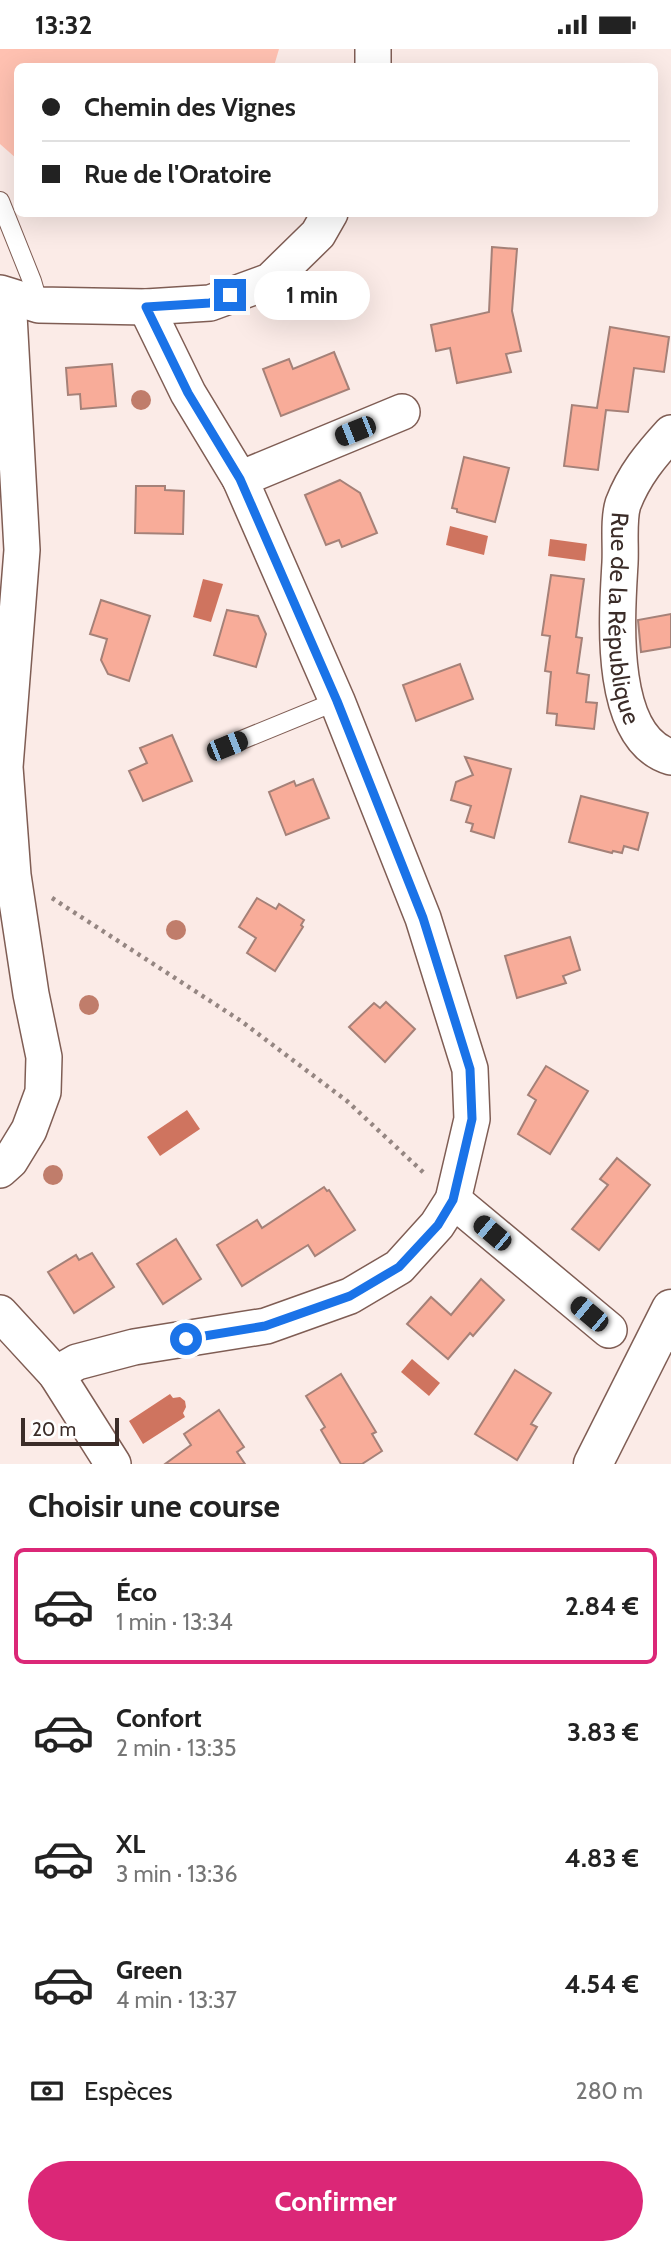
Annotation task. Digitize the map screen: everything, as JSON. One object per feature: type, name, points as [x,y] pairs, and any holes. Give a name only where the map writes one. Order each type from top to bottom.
[{"type":"street","points":[[0,1170],[10,1161],[29,1130],[43,1092],[44,1057],[31,994],[13,875],[5,767],[22,550],[9,315],[17,298],[146,307],[210,303],[270,281],[318,234],[328,217]]},
{"type":"street","points":[[56,1374],[77,1362],[134,1347],[265,1326],[350,1296],[399,1267],[438,1225],[453,1200],[472,1119],[470,1069],[423,918],[337,701],[240,479],[188,393],[146,307]]},
{"type":"street","points":[[240,479],[402,412]]},
{"type":"street","name":"Rue de la République","points":[[671,433],[640,468],[622,506],[616,638],[628,712],[638,733],[660,754],[671,757]]},
{"type":"street","points":[[453,1200],[609,1330]]},
{"type":"street","points":[[593,1464],[671,1309]]},
{"type":"street","points":[[0,1313],[56,1374],[113,1464]]},
{"type":"lane","points":[[0,201],[33,281],[17,298]]},
{"type":"lane","points":[[227,746],[337,701]]},
{"type":"path","points":[[13,875],[251,1029],[347,1101],[453,1200]]},
{"type":"shaded area","points":[[0,49],[279,49],[275,63],[14,63],[14,156],[0,144]]},
{"type":"shaded area","points":[[450,526],[488,536],[484,555],[446,545]]},
{"type":"shaded area","points":[[550,539],[587,544],[585,561],[548,556]]},
{"type":"shaded area","points":[[203,579],[223,584],[211,622],[193,617]]},
{"type":"shaded area","points":[[187,1110],[200,1129],[160,1156],[147,1137]]},
{"type":"shaded area","points":[[412,1359],[440,1383],[429,1396],[401,1372]]},
{"type":"shaded area","points":[[170,1394],[173,1398],[180,1397],[185,1401],[185,1417],[143,1444],[129,1421]]},
{"type":"building","points":[[492,247],[517,249],[512,311],[521,351],[506,354],[511,372],[457,383],[450,348],[436,351],[431,325],[489,312]]},
{"type":"building","points":[[610,327],[669,337],[664,372],[634,368],[628,412],[606,410],[598,470],[564,466],[572,405],[597,408]]},
{"type":"building","points":[[334,352],[349,389],[281,416],[263,369],[289,359],[293,369]]},
{"type":"building","points":[[112,364],[116,406],[81,409],[80,394],[68,395],[66,368]]},
{"type":"building","points":[[464,457],[509,468],[495,522],[457,512],[457,509],[452,508]]},
{"type":"building","points":[[340,480],[360,493],[377,533],[342,547],[339,540],[326,545],[305,495]]},
{"type":"building","points":[[136,486],[165,486],[165,490],[184,491],[183,534],[135,533]]},
{"type":"building","points":[[551,575],[584,579],[576,637],[582,638],[577,673],[589,675],[586,702],[597,703],[594,729],[556,725],[557,714],[547,713],[551,672],[545,671],[550,636],[542,635]]},
{"type":"building","points":[[101,600],[150,616],[129,681],[108,674],[101,660],[107,639],[90,634]]},
{"type":"building","points":[[227,610],[258,616],[266,634],[256,667],[214,655]]},
{"type":"building","points":[[671,614],[671,647],[641,652],[638,620]]},
{"type":"building","points":[[460,664],[473,699],[416,721],[403,685]]},
{"type":"building","points":[[172,735],[192,781],[143,801],[129,771],[147,763],[140,748]]},
{"type":"building","points":[[465,757],[511,769],[494,838],[471,831],[473,824],[466,822],[471,806],[451,800],[456,782],[473,775]]},
{"type":"building","points":[[313,779],[329,818],[286,835],[269,792],[294,781],[296,786]]},
{"type":"building","points":[[581,796],[648,813],[638,850],[624,846],[622,853],[612,853],[569,842]]},
{"type":"building","points":[[257,898],[276,909],[279,904],[304,920],[301,925],[303,927],[275,971],[247,953],[256,938],[239,927]]},
{"type":"building","points":[[570,937],[580,970],[563,976],[566,983],[517,998],[505,956]]},
{"type":"building","points":[[386,1002],[415,1029],[385,1062],[349,1027],[374,1003],[380,1008]]},
{"type":"building","points":[[546,1066],[588,1091],[550,1154],[518,1134],[536,1100],[528,1095]]},
{"type":"building","points":[[617,1158],[650,1185],[599,1250],[572,1229],[608,1185],[600,1179]]},
{"type":"building","points":[[324,1187],[329,1190],[355,1230],[315,1256],[308,1245],[242,1286],[217,1245],[257,1220],[262,1228]]},
{"type":"building","points":[[176,1239],[201,1279],[163,1304],[137,1264]]},
{"type":"building","points":[[92,1253],[114,1287],[74,1313],[48,1272],[76,1255],[79,1260]]},
{"type":"building","points":[[481,1279],[504,1300],[473,1336],[470,1333],[448,1359],[407,1324],[431,1297],[451,1315]]},
{"type":"building","points":[[515,1370],[551,1393],[531,1424],[537,1427],[517,1460],[475,1434]]},
{"type":"building","points":[[341,1374],[376,1432],[372,1434],[382,1451],[362,1464],[341,1464],[321,1430],[325,1427],[306,1396]]},
{"type":"building","points":[[219,1410],[244,1447],[237,1452],[245,1464],[165,1464],[191,1445],[184,1434]]},
{"type":"route","points":[[186,1339],[265,1326],[350,1296],[399,1267],[438,1225],[453,1200],[472,1119],[470,1069],[423,918],[337,701],[240,479],[188,393],[146,307],[210,303],[230,295]]}]
